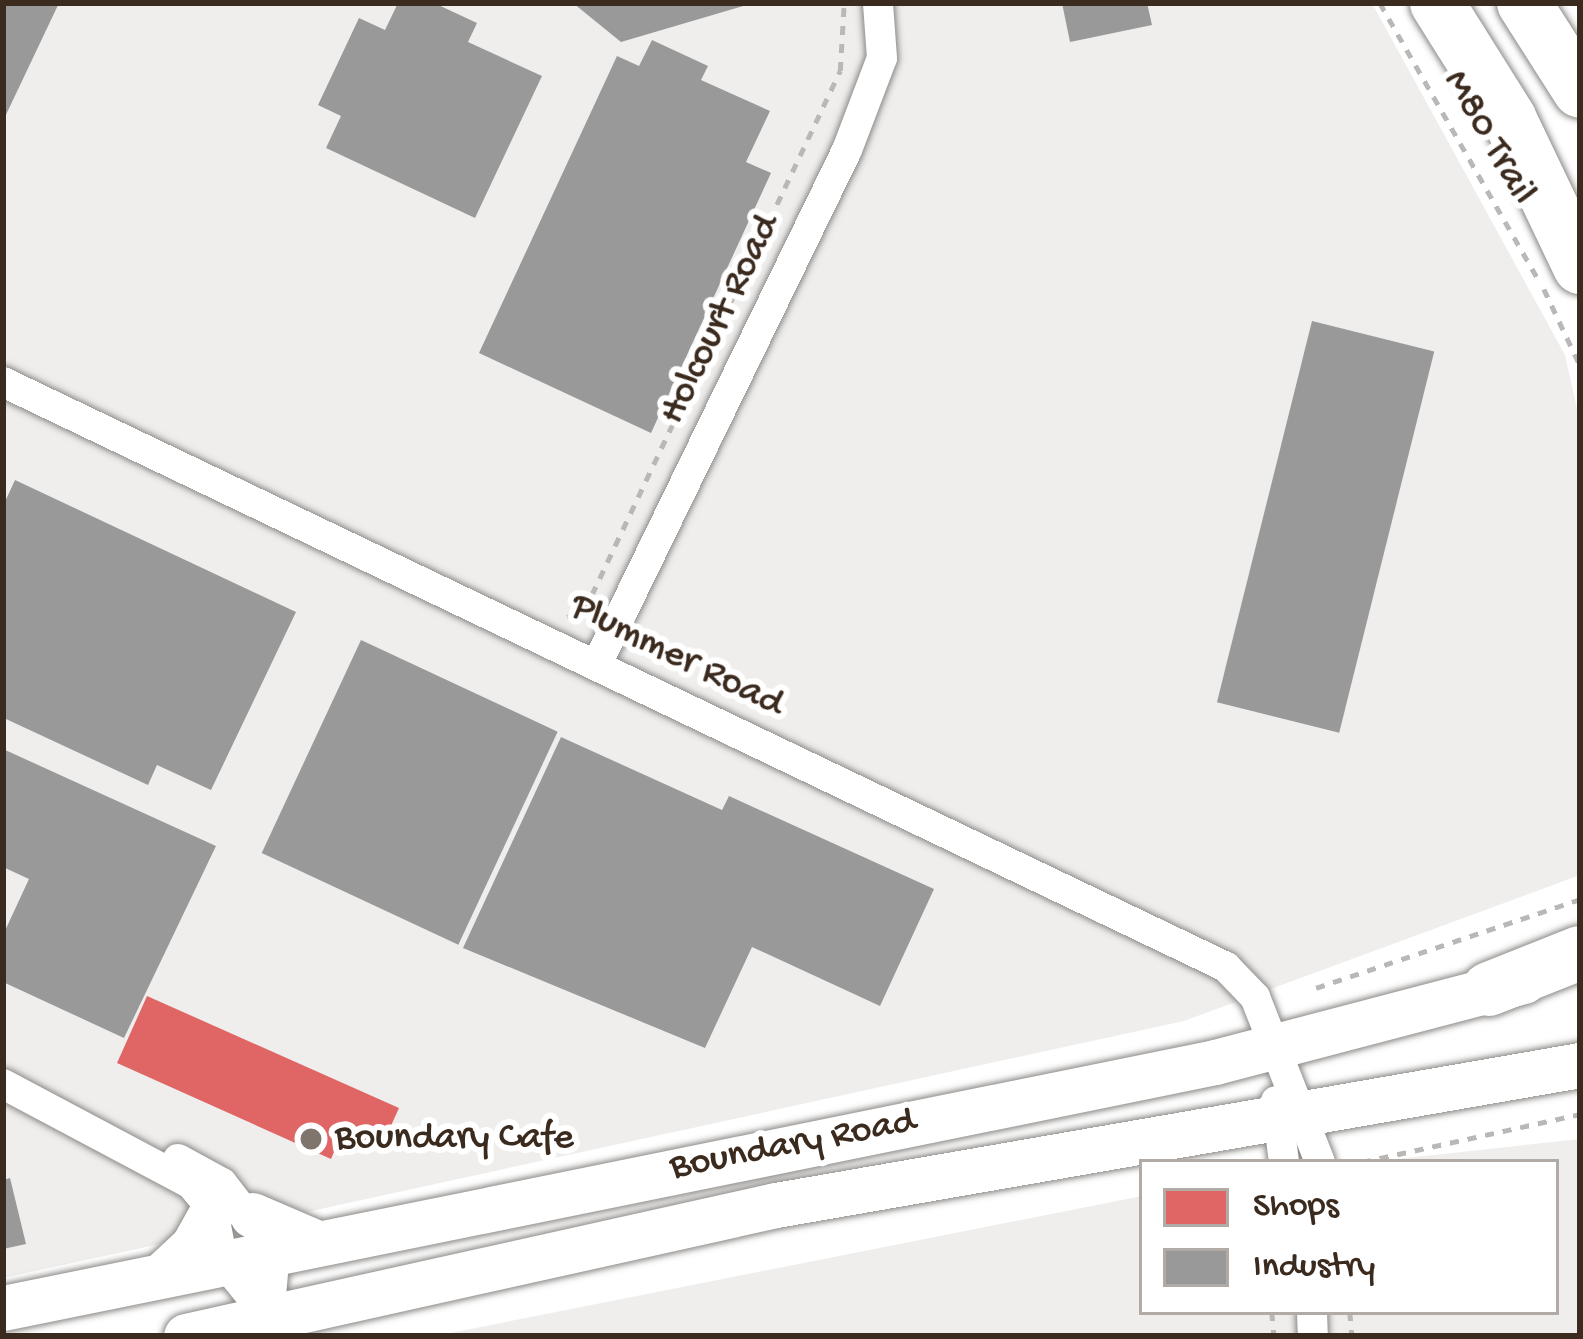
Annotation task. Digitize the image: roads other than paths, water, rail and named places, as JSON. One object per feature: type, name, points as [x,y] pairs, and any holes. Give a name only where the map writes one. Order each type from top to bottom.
[{"type":"highway","points":[[1437,3],[1519,136],[1580,267]]},
{"type":"highway","points":[[1524,3],[1580,91]]},
{"type":"highway","points":[[1489,989],[1580,953]]},
{"type":"main road","name":"Boundary Road","points":[[3,1308],[223,1262],[264,1229],[1273,1047],[1489,989],[1580,970]]},
{"type":"main road","name":"Boundary Road","points":[[186,1336],[776,1205],[1580,1065]]},
{"type":"main road","points":[[1177,1134],[1205,1138],[1234,1159]]},
{"type":"main road","points":[[163,1274],[193,1246],[264,1229]]},
{"type":"street","name":"Holcourt Road","points":[[598,662],[847,150],[882,58],[878,3]]},
{"type":"street","name":"Plummer Road","points":[[3,382],[598,662],[1226,967],[1255,997],[1291,1114]]},
{"type":"street","points":[[3,1084],[195,1166],[264,1229],[269,1318]]},
{"type":"street","points":[[1284,1159],[1291,1114]]},
{"type":"street","points":[[1291,1114],[1318,1159]]},
{"type":"street","points":[[223,1262],[269,1318]]},
{"type":"place","name":"Boundary Cafe","points":[[311,1139]]}]
